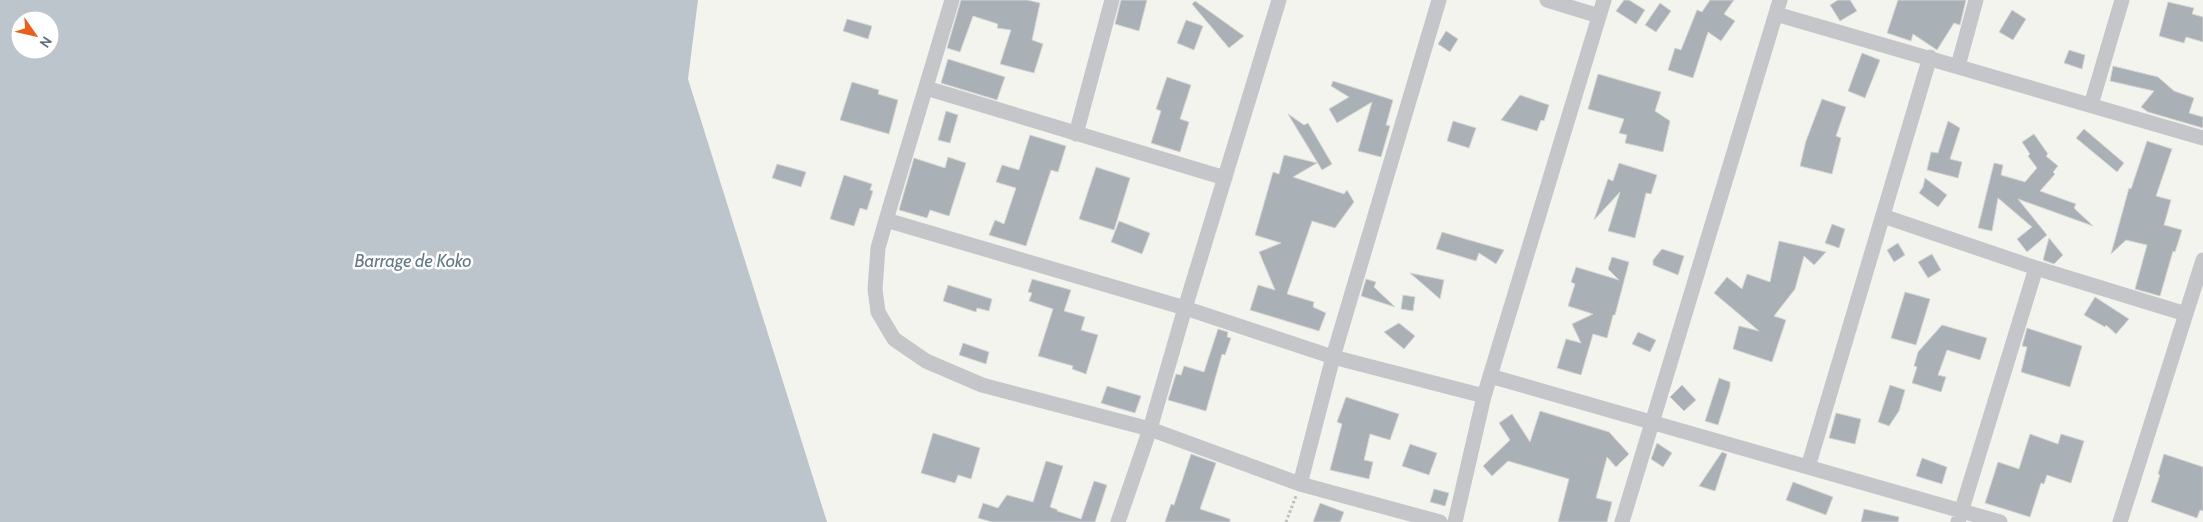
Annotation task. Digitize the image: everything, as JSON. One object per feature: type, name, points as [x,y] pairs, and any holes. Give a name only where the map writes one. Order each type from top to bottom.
[{"type":"street","points":[[952,0],[878,248],[875,289],[878,312],[894,339],[926,361],[982,385],[1150,429],[1300,484],[1440,522]]},
{"type":"street","points":[[1076,134],[1112,0]]},
{"type":"street","points":[[1118,522],[1150,429],[1184,308],[1279,0]]},
{"type":"street","points":[[1300,484],[1334,357],[1438,0]]},
{"type":"street","points":[[1547,0],[1599,16]]},
{"type":"street","points":[[1455,522],[1484,396],[1604,0]]},
{"type":"street","points":[[1958,66],[1976,0]]},
{"type":"street","points":[[2090,105],[2122,0]]},
{"type":"street","points":[[1622,522],[1778,7],[1930,58],[2203,138]]},
{"type":"street","points":[[1808,467],[1930,58]]},
{"type":"street","points":[[926,88],[1225,178]]},
{"type":"street","points":[[1883,216],[2036,268],[2186,314]]},
{"type":"street","points":[[886,220],[1184,308],[1334,357],[1484,396]]},
{"type":"street","points":[[2120,522],[2203,260]]},
{"type":"street","points":[[1960,517],[2036,268]]},
{"type":"street","points":[[1490,376],[1808,467],[1960,517],[2000,522]]},
{"type":"path","points":[[1286,522],[1300,484]]},
{"type":"water","name":"Barrage de Koko","points":[[0,0],[698,0],[688,79],[827,522],[0,522]]},
{"type":"building","points":[[961,0],[1027,0],[1040,3],[1032,40],[1043,44],[1034,73],[1000,64],[1011,30],[997,28],[998,24],[973,16],[960,52],[947,48]]},
{"type":"building","points":[[1121,0],[1147,0],[1139,31],[1115,24]]},
{"type":"building","points":[[1624,0],[1629,0],[1645,10],[1636,24],[1616,11]]},
{"type":"building","points":[[1710,0],[1734,0],[1724,14],[1735,21],[1721,41],[1708,32],[1693,78],[1668,70],[1675,48],[1681,50],[1697,10],[1702,12]]},
{"type":"building","points":[[1838,0],[1850,0],[1857,11],[1840,21],[1830,5]]},
{"type":"building","points":[[1898,0],[1966,0],[1960,25],[1954,23],[1937,50],[1913,34],[1911,41],[1887,33]]},
{"type":"building","points":[[1195,1],[1244,36],[1229,48],[1192,4]]},
{"type":"building","points":[[2168,2],[2194,8],[2192,14],[2203,17],[2203,42],[2186,37],[2184,43],[2159,36]]},
{"type":"building","points":[[1660,3],[1671,11],[1656,32],[1645,25]]},
{"type":"building","points":[[2012,10],[2026,19],[2013,40],[1999,32]]},
{"type":"building","points":[[847,19],[872,26],[868,39],[843,31]]},
{"type":"building","points":[[1186,20],[1203,26],[1194,50],[1177,43]]},
{"type":"building","points":[[1446,31],[1458,39],[1450,52],[1438,44]]},
{"type":"building","points":[[2069,50],[2085,55],[2082,69],[2064,63]]},
{"type":"building","points":[[1862,53],[1880,60],[1865,98],[1848,91]]},
{"type":"building","points":[[948,59],[1005,77],[997,100],[941,83]]},
{"type":"building","points":[[2113,66],[2158,77],[2174,91],[2194,98],[2189,113],[2203,117],[2203,128],[2148,112],[2141,107],[2154,91],[2110,81]]},
{"type":"building","points":[[1598,74],[1661,92],[1655,111],[1670,121],[1663,152],[1625,143],[1627,135],[1619,133],[1624,119],[1588,109]]},
{"type":"building","points":[[1167,77],[1191,85],[1180,119],[1189,122],[1180,152],[1151,143],[1161,111],[1156,109]]},
{"type":"building","points":[[1333,81],[1393,100],[1386,125],[1390,126],[1381,157],[1358,151],[1372,102],[1337,123],[1329,109],[1349,97],[1331,86]]},
{"type":"building","points":[[852,82],[879,90],[878,94],[898,100],[889,134],[840,120]]},
{"type":"building","points":[[1520,95],[1549,105],[1544,121],[1541,120],[1537,131],[1501,120]]},
{"type":"building","points":[[1822,99],[1846,107],[1836,136],[1841,138],[1832,174],[1800,166],[1806,141]]},
{"type":"building","points":[[946,111],[958,115],[950,143],[938,140]]},
{"type":"building","points":[[1288,114],[1304,125],[1308,123],[1332,164],[1322,170]]},
{"type":"building","points":[[1453,121],[1476,128],[1469,148],[1447,141]]},
{"type":"building","points":[[1948,121],[1960,128],[1950,159],[1962,162],[1958,178],[1927,170],[1931,152],[1938,153]]},
{"type":"building","points":[[2084,129],[2124,163],[2117,172],[2076,138]]},
{"type":"building","points":[[2034,134],[2048,154],[2046,156],[2058,166],[2053,172],[2055,174],[2040,191],[2076,204],[2074,208],[2093,226],[2018,199],[2047,235],[2027,252],[2017,239],[2032,227],[1998,198],[1992,231],[1978,228],[1994,163],[2003,165],[2001,175],[2025,182],[2037,168],[2028,156],[2030,154],[2022,142]]},
{"type":"building","points":[[1030,135],[1066,146],[1058,172],[1051,170],[1026,246],[989,235],[995,220],[1004,224],[1016,188],[996,182],[1002,165],[1019,170]]},
{"type":"building","points":[[2147,141],[2172,149],[2156,196],[2171,200],[2164,225],[2182,230],[2175,252],[2173,251],[2160,296],[2135,289],[2147,245],[2126,240],[2111,254],[2129,188],[2131,189]]},
{"type":"building","points":[[1284,155],[1317,163],[1293,177],[1344,194],[1347,190],[1354,202],[1335,228],[1312,221],[1287,294],[1314,302],[1313,307],[1326,313],[1319,331],[1250,310],[1258,285],[1275,290],[1259,252],[1281,243],[1255,235],[1273,172],[1279,174]]},
{"type":"building","points":[[948,157],[966,163],[949,216],[930,210],[927,218],[899,210],[914,158],[945,168]]},
{"type":"building","points":[[1619,163],[1657,175],[1651,194],[1646,193],[1635,238],[1608,231],[1620,192],[1594,220],[1608,179],[1613,181]]},
{"type":"building","points":[[777,164],[806,172],[801,187],[772,178]]},
{"type":"building","points":[[1096,167],[1130,178],[1114,230],[1079,219]]},
{"type":"building","points":[[844,175],[872,184],[870,190],[873,191],[867,210],[860,208],[854,226],[830,219]]},
{"type":"building","points":[[1925,178],[1947,195],[1938,207],[1919,193]]},
{"type":"building","points":[[1119,221],[1150,233],[1142,254],[1111,242]]},
{"type":"building","points":[[1832,224],[1845,229],[1839,248],[1825,243]]},
{"type":"building","points":[[1442,232],[1504,250],[1496,264],[1479,253],[1476,261],[1436,249]]},
{"type":"building","points":[[2049,238],[2063,255],[2054,264],[2043,260]]},
{"type":"building","points":[[1779,241],[1826,252],[1814,265],[1804,256],[1795,289],[1774,316],[1786,320],[1772,362],[1733,349],[1739,326],[1759,331],[1714,293],[1727,277],[1742,289],[1747,274],[1770,282]]},
{"type":"building","points":[[1898,243],[1905,255],[1894,262],[1887,250]]},
{"type":"building","points":[[1662,249],[1684,256],[1678,275],[1653,265],[1653,260]]},
{"type":"building","points":[[1932,254],[1941,270],[1928,278],[1918,262]]},
{"type":"building","points":[[1612,257],[1629,262],[1607,338],[1593,334],[1581,375],[1557,368],[1566,339],[1581,343],[1572,324],[1593,314],[1568,306],[1575,284],[1571,282],[1576,267],[1619,280],[1608,269]]},
{"type":"building","points":[[1410,273],[1444,280],[1440,299]]},
{"type":"building","points":[[1032,279],[1071,290],[1064,311],[1085,317],[1081,330],[1098,335],[1086,374],[1072,369],[1073,366],[1038,356],[1053,309],[1029,301],[1032,293],[1028,292]]},
{"type":"building","points":[[1366,279],[1376,282],[1374,287],[1395,307],[1361,296]]},
{"type":"building","points":[[948,285],[992,299],[989,311],[977,308],[976,312],[943,301]]},
{"type":"building","points":[[1905,292],[1930,299],[1916,345],[1891,338]]},
{"type":"building","points":[[1403,295],[1415,297],[1413,311],[1401,309]]},
{"type":"building","points":[[2095,297],[2129,319],[2116,334],[2106,325],[2105,327],[2084,315]]},
{"type":"building","points":[[1399,323],[1415,336],[1404,349],[1384,332]]},
{"type":"building","points":[[1942,325],[1987,338],[1980,360],[1947,350],[1938,375],[1946,377],[1941,392],[1912,383],[1917,367],[1914,366],[1918,352]]},
{"type":"building","points":[[2027,328],[2082,346],[2070,387],[2021,372],[2027,347],[2022,346]]},
{"type":"building","points":[[1218,329],[1228,332],[1227,337],[1231,338],[1225,355],[1222,354],[1206,411],[1168,400],[1176,374],[1181,375],[1184,366],[1204,372]]},
{"type":"building","points":[[1638,332],[1656,340],[1650,352],[1632,344]]},
{"type":"building","points":[[963,343],[989,352],[986,364],[959,355]]},
{"type":"building","points":[[1719,378],[1730,382],[1730,387],[1718,425],[1705,421]]},
{"type":"building","points":[[1682,385],[1696,400],[1684,411],[1670,397]]},
{"type":"building","points":[[1890,385],[1905,390],[1899,411],[1889,426],[1878,422]]},
{"type":"building","points":[[1107,386],[1141,396],[1135,413],[1101,403]]},
{"type":"building","points":[[1346,397],[1399,414],[1390,440],[1370,434],[1364,460],[1373,462],[1369,479],[1330,470],[1342,424],[1337,422]]},
{"type":"building","points":[[1540,411],[1609,432],[1629,454],[1616,467],[1607,457],[1596,498],[1612,502],[1607,522],[1558,522],[1569,479],[1508,461],[1492,476],[1483,466],[1510,440],[1499,423],[1512,414],[1530,442]]},
{"type":"building","points":[[1836,413],[1861,419],[1855,444],[1829,438]]},
{"type":"building","points":[[933,433],[980,448],[971,479],[958,475],[955,483],[921,473]]},
{"type":"building","points":[[2030,434],[2058,444],[2061,434],[2084,441],[2071,483],[2047,475],[2044,484],[2041,483],[2030,517],[1985,503],[1998,462],[2019,469]]},
{"type":"building","points":[[1657,443],[1672,453],[1663,467],[1651,459]]},
{"type":"building","points":[[1410,444],[1437,453],[1429,475],[1402,466]]},
{"type":"building","points":[[1722,452],[1727,454],[1715,491],[1699,486]]},
{"type":"building","points":[[1191,454],[1216,463],[1200,509],[1230,519],[1230,522],[1165,522],[1171,504],[1174,505]]},
{"type":"building","points":[[2164,454],[2203,467],[2203,511],[2200,510],[2197,518],[2151,502],[2160,475],[2158,474]]},
{"type":"building","points":[[1922,458],[1947,467],[1942,484],[1916,476]]},
{"type":"building","points":[[1046,461],[1063,466],[1050,507],[1057,511],[1081,519],[1094,481],[1107,485],[1095,522],[992,522],[978,518],[983,503],[998,508],[1007,495],[1033,502]]},
{"type":"building","points":[[1793,482],[1833,497],[1826,515],[1786,500]]},
{"type":"building","points":[[1434,489],[1449,493],[1445,506],[1430,502]]},
{"type":"building","points":[[1320,503],[1344,512],[1340,522],[1313,522]]},
{"type":"building","points":[[1864,509],[1899,517],[1898,522],[1861,522]]}]
